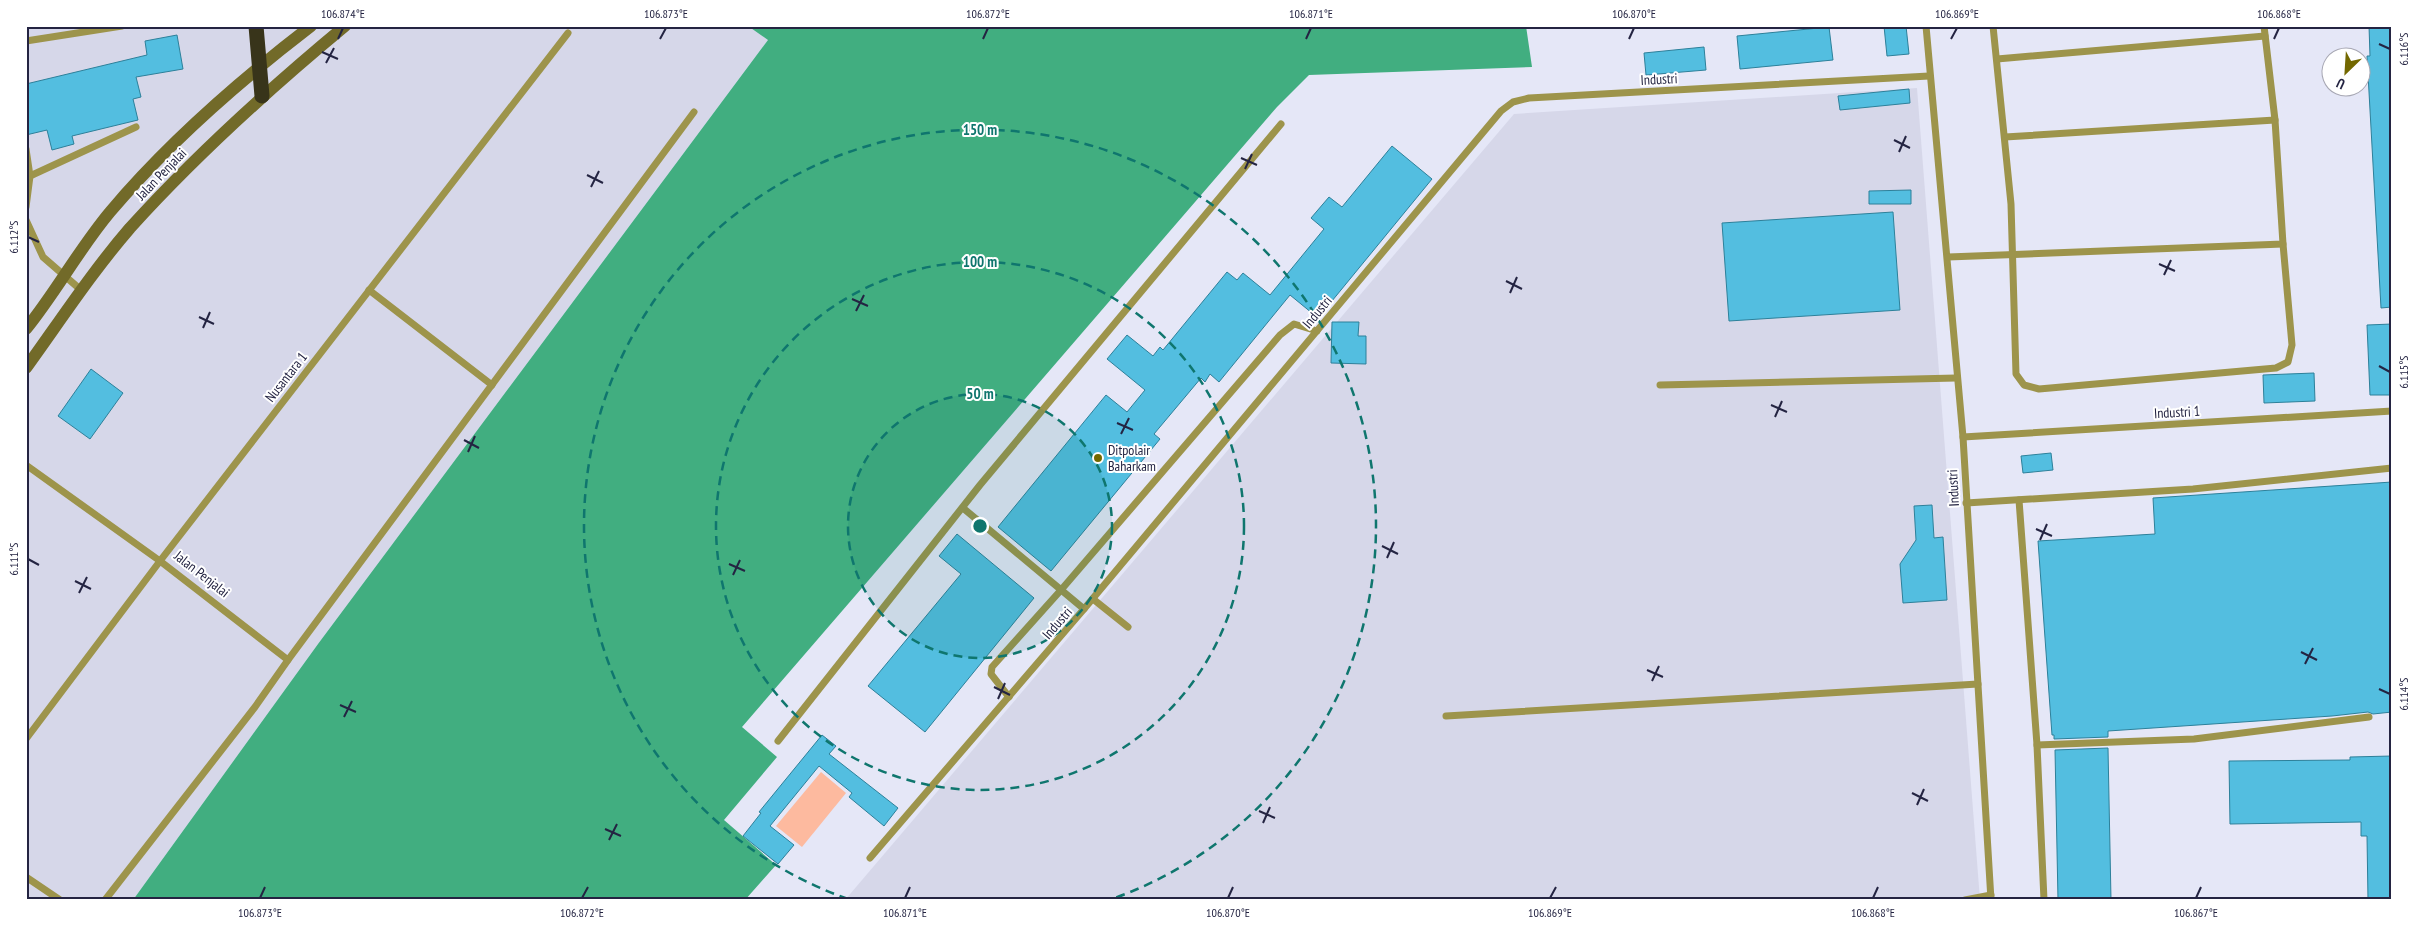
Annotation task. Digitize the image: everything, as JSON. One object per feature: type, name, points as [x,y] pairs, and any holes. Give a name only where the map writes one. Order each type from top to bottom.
[{"type":"highway","points":[[256,26],[262,96]]},
{"type":"street","name":"Jalan Penjalai","points":[[26,329],[110,213],[173,143],[260,65],[310,26]]},
{"type":"street","name":"Jalan Penjalai","points":[[26,368],[81,290],[130,229],[192,163],[262,96],[345,26]]},
{"type":"lane","points":[[26,41],[122,26]]},
{"type":"lane","name":"Industri","points":[[1926,26],[1929,76],[1948,257],[1956,378],[1963,437],[1991,898]]},
{"type":"lane","points":[[1993,26],[2005,137],[2013,256],[2016,374],[2024,385],[2039,389],[2276,368],[2288,362],[2292,345],[2275,120],[2264,26]]},
{"type":"lane","name":"Nusantara 1","points":[[26,740],[160,561],[568,33]]},
{"type":"lane","points":[[1998,59],[2265,36]]},
{"type":"lane","name":"Industri","points":[[870,858],[1093,599],[1501,111],[1514,102],[1529,98],[1929,76]]},
{"type":"lane","points":[[105,900],[255,707],[694,112]]},
{"type":"lane","points":[[2005,137],[2275,120]]},
{"type":"lane","points":[[778,741],[963,508],[1142,288],[1281,124]]},
{"type":"lane","points":[[30,176],[136,127]]},
{"type":"lane","points":[[26,149],[30,176],[26,207]]},
{"type":"lane","points":[[26,220],[43,257],[81,290]]},
{"type":"lane","points":[[1948,257],[2013,256],[2283,244]]},
{"type":"lane","points":[[369,290],[492,384]]},
{"type":"lane","points":[[1009,697],[991,674],[992,667],[1061,590],[1280,335],[1294,324],[1317,331]]},
{"type":"lane","points":[[1660,385],[1956,378]]},
{"type":"lane","name":"Industri 1","points":[[1963,437],[2392,411]]},
{"type":"lane","name":"Jalan Penjalai","points":[[26,465],[160,561],[288,660]]},
{"type":"lane","points":[[1966,503],[2192,489],[2392,468]]},
{"type":"lane","points":[[2019,500],[2037,746],[2044,900]]},
{"type":"lane","points":[[963,508],[1084,609]]},
{"type":"lane","points":[[1093,599],[1128,627]]},
{"type":"lane","points":[[1446,716],[1978,684]]},
{"type":"lane","points":[[2037,746],[2194,738],[2369,717]]},
{"type":"lane","points":[[26,877],[60,900]]},
{"type":"lane","points":[[1965,900],[1991,898]]},
{"type":"shaded area","points":[[26,26],[748,26],[768,40],[318,644],[133,900],[26,900]]},
{"type":"shaded area","points":[[748,26],[1526,26],[1532,67],[1309,75],[1277,107],[742,727],[777,757],[724,820],[776,865],[745,900],[133,900],[318,644],[768,40]]},
{"type":"shaded area","points":[[1917,88],[1980,900],[845,900],[1514,114]]},
{"type":"shaded area","points":[[821,772],[846,793],[802,847],[776,826]]},
{"type":"building","points":[[1884,26],[1906,26],[1909,54],[1887,56]]},
{"type":"building","points":[[2369,26],[2392,26],[2392,307],[2381,308],[2369,98]]},
{"type":"building","points":[[1829,27],[1833,60],[1740,69],[1737,36]]},
{"type":"building","points":[[177,35],[183,69],[136,77],[141,97],[133,99],[138,120],[72,136],[74,144],[52,150],[47,130],[26,135],[26,84],[147,55],[145,41]]},
{"type":"building","points":[[1704,47],[1706,70],[1646,75],[1644,53]]},
{"type":"building","points":[[1909,89],[1910,103],[1840,110],[1838,96]]},
{"type":"building","points":[[1392,146],[1432,179],[1318,318],[1290,295],[1219,382],[1210,374],[1205,382],[1201,378],[1154,434],[1160,439],[1051,571],[998,527],[1106,395],[1127,412],[1145,390],[1107,359],[1127,335],[1153,356],[1160,347],[1163,350],[1227,272],[1237,280],[1243,273],[1270,295],[1324,229],[1311,218],[1329,197],[1342,207]]},
{"type":"building","points":[[1911,190],[1911,204],[1869,204],[1869,191]]},
{"type":"building","points":[[1893,212],[1900,310],[1729,321],[1722,223]]},
{"type":"building","points":[[1332,322],[1359,322],[1358,336],[1366,336],[1366,364],[1331,363]]},
{"type":"building","points":[[2392,324],[2392,395],[2370,395],[2367,325]]},
{"type":"building","points":[[91,369],[123,393],[90,439],[58,416]]},
{"type":"building","points":[[2314,373],[2315,401],[2264,403],[2263,375]]},
{"type":"building","points":[[2051,453],[2053,470],[2023,473],[2021,456]]},
{"type":"building","points":[[2392,482],[2392,712],[2373,714],[2368,712],[2108,731],[2108,737],[2054,739],[2054,735],[2052,735],[2038,541],[2155,534],[2153,498]]},
{"type":"building","points":[[1932,505],[1934,538],[1943,537],[1947,600],[1903,603],[1900,564],[1916,540],[1914,506]]},
{"type":"building","points":[[957,534],[1034,598],[925,732],[868,686],[961,574],[939,556]]},
{"type":"building","points":[[822,735],[836,746],[829,754],[898,808],[884,826],[849,797],[852,793],[819,766],[770,826],[794,845],[778,864],[743,836],[761,813],[759,812]]},
{"type":"building","points":[[2108,748],[2111,900],[2058,900],[2055,750]]},
{"type":"building","points":[[2392,756],[2392,900],[2368,900],[2367,836],[2361,836],[2361,822],[2230,824],[2229,761],[2350,760],[2350,757]]},
{"type":"place","name":"Ditpolair Baharkam","points":[[1098,458]]}]
